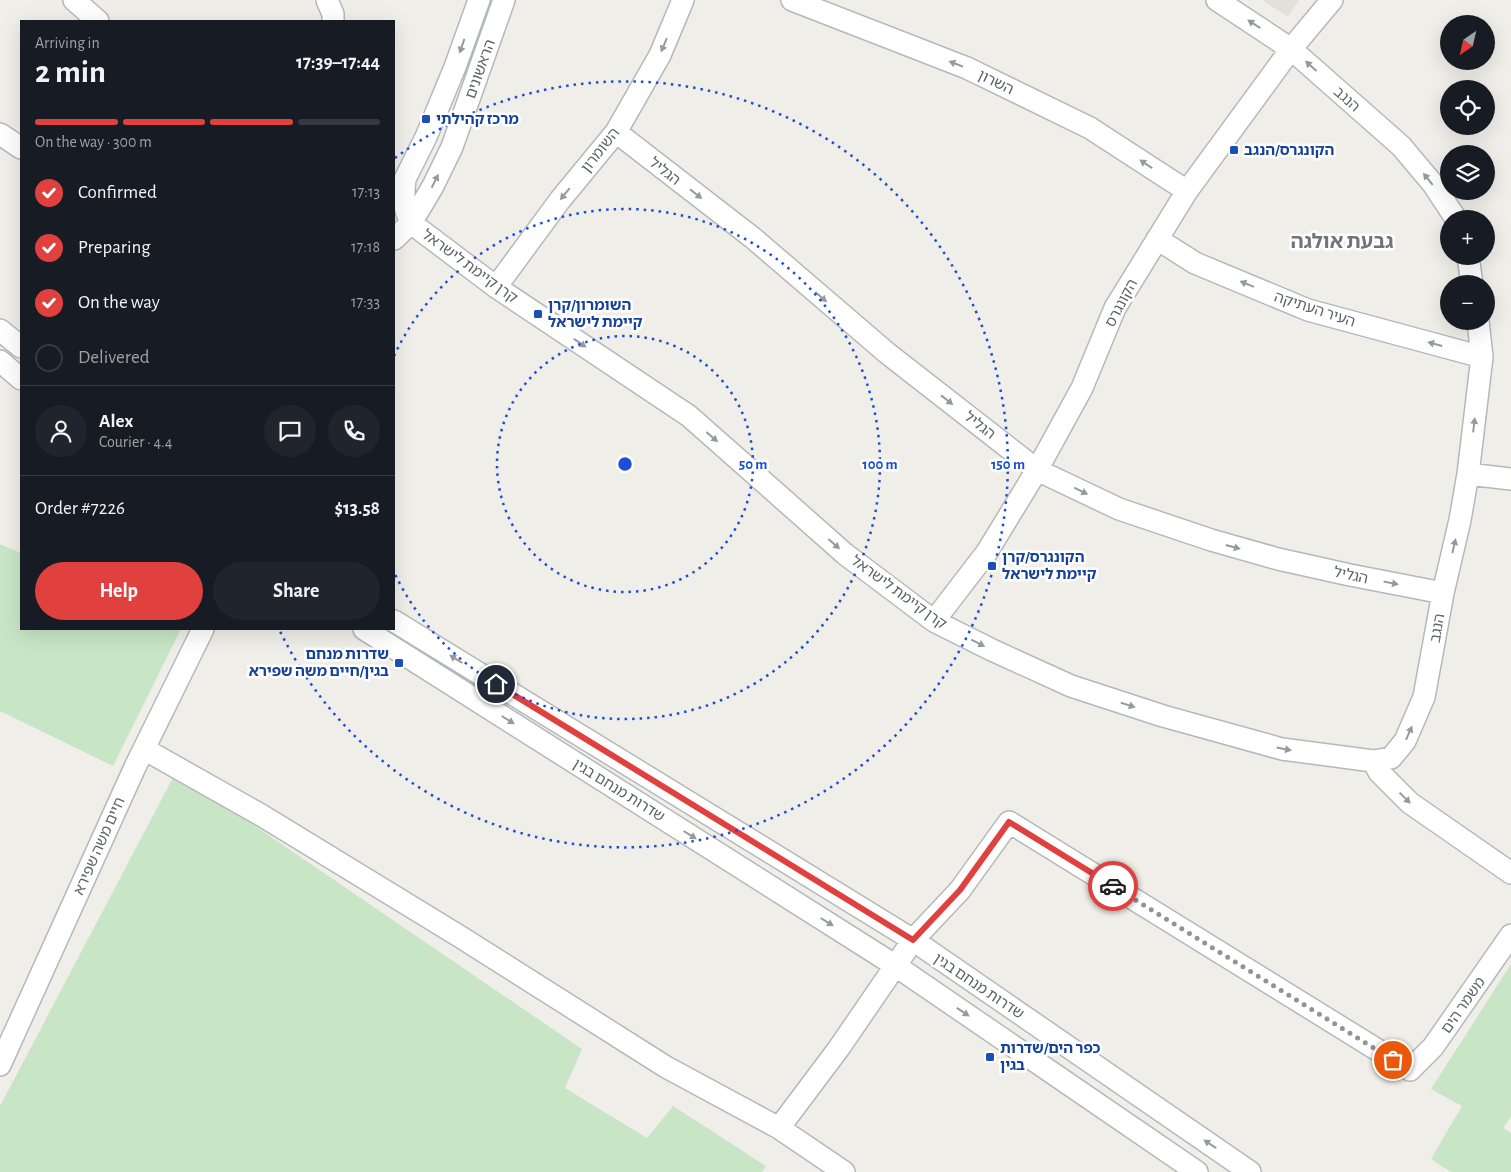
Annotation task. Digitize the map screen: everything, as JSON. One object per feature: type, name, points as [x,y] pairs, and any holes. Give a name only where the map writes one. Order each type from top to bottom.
[{"type":"street","points":[[74,0],[97,20]]},
{"type":"street","points":[[327,0],[333,14],[332,20]]},
{"type":"street","name":"הראשונים","points":[[395,201],[426,137],[455,67],[479,0]]},
{"type":"street","name":"הראשונים","points":[[395,238],[411,223],[433,186],[452,147],[504,0]]},
{"type":"street","name":"השומרון","points":[[496,287],[560,200],[616,132],[660,55],[684,0]]},
{"type":"street","name":"השרון","points":[[792,0],[976,72],[1090,128],[1187,190]]},
{"type":"street","name":"הנגב","points":[[1217,0],[1291,49],[1401,146],[1433,184],[1450,210]]},
{"type":"street","name":"הקונגרס","points":[[934,621],[987,552],[1037,470],[1082,388],[1115,308],[1187,190],[1291,49],[1332,0]]},
{"type":"street","name":"הגליל","points":[[616,132],[753,238],[887,354],[1037,470],[1119,509],[1211,540],[1278,559],[1443,594]]},
{"type":"street","points":[[0,134],[20,147]]},
{"type":"street","name":"קרן קיימת לישראל","points":[[405,179],[403,198],[411,223],[496,287],[689,416],[845,554],[934,621],[992,650],[1072,686],[1163,716],[1282,750],[1374,762]]},
{"type":"street","name":"העיר העתיקה","points":[[1157,239],[1196,263],[1308,310],[1482,358]]},
{"type":"street","points":[[0,330],[20,346]]},
{"type":"street","name":"הנגב","points":[[1374,762],[1391,758],[1405,741],[1424,697],[1468,474],[1482,358],[1479,330]]},
{"type":"street","points":[[0,361],[20,377]]},
{"type":"street","points":[[1468,474],[1511,478]]},
{"type":"street","name":"שדרות מנחם בגין","points":[[395,622],[913,940],[1250,1172]]},
{"type":"street","name":"חיים משה שפירא","points":[[0,1065],[135,768],[203,630]]},
{"type":"street","name":"שדרות מנחם בגין","points":[[366,630],[896,966],[1197,1172]]},
{"type":"street","points":[[144,749],[270,820],[459,936],[666,1067],[779,1128],[844,1172]]},
{"type":"street","points":[[1374,762],[1378,772],[1410,804],[1511,873]]},
{"type":"street","name":"משמר הים","points":[[913,940],[960,890],[1009,822],[1410,1070],[1433,1048],[1511,935]]},
{"type":"street","points":[[779,1128],[839,1048],[913,940]]},
{"type":"shaded area","points":[[1262,0],[1299,0],[1288,17]]},
{"type":"green space","points":[[0,544],[20,553],[20,630],[181,630],[113,766],[0,711]]},
{"type":"green space","points":[[176,772],[582,1049],[565,1088],[647,1138],[673,1106],[766,1166],[762,1172],[0,1172],[0,1106]]},
{"type":"green space","points":[[1511,964],[1511,1117],[1503,1128],[1511,1133],[1511,1172],[1451,1172],[1431,1159],[1462,1106],[1431,1089]]},
{"type":"way so far","points":[[1113,886],[1393,1060]]},
{"type":"place","name":"מרכז קהילתי","points":[[426,119]]},
{"type":"place","name":"הקונגרס/הנגב","points":[[1234,150]]},
{"type":"place","name":"השומרון/קרן קיימת לישראל","points":[[538,314]]},
{"type":"place","name":"הקונגרס/קרן קיימת לישראל","points":[[992,566]]},
{"type":"place","name":"שדרות מנחם בגין/חיים משה שפירא","points":[[399,663]]},
{"type":"place","name":"כפר הים/שדרות בגין","points":[[990,1057]]},
{"type":"district","name":"גבעת אולגה","points":[[1342,241]]},
{"type":"route","points":[[496,684],[913,940],[960,890],[1009,822],[1113,886]]}]
